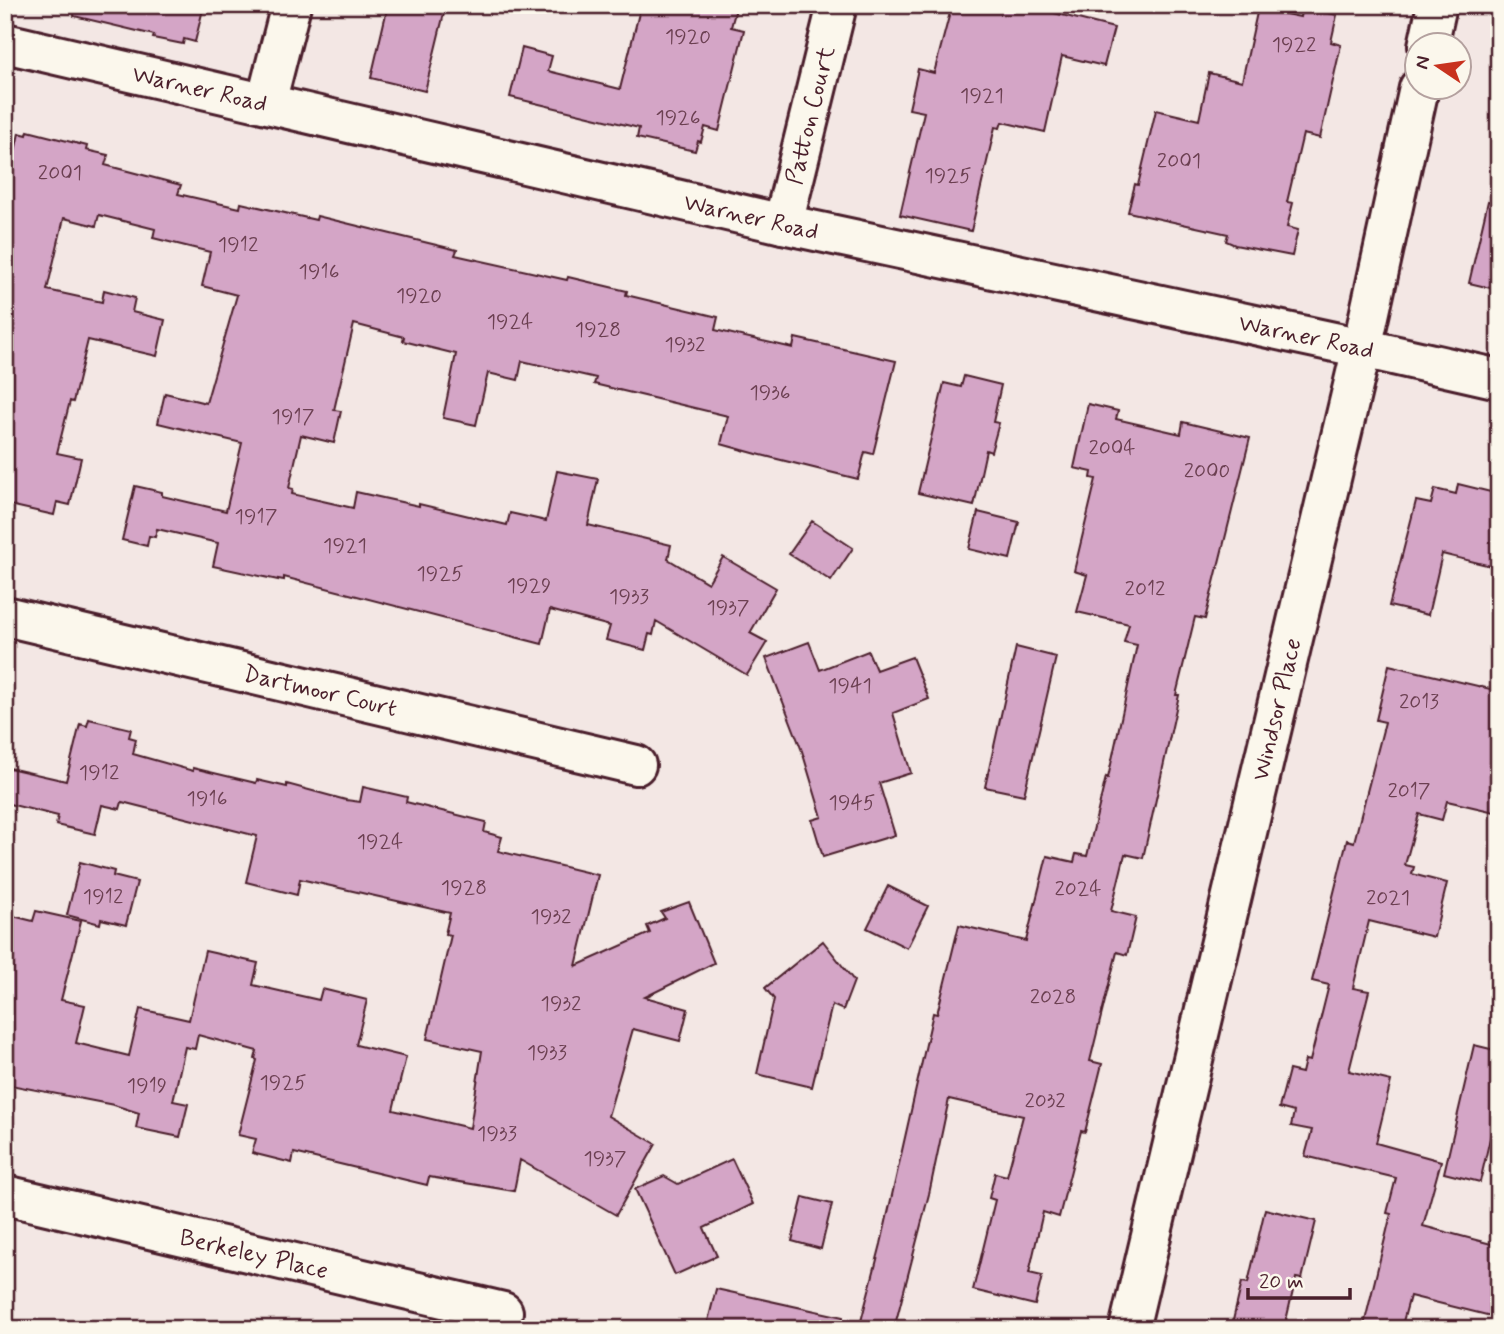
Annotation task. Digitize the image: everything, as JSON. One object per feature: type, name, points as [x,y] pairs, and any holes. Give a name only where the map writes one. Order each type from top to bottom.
[{"type":"street","points":[[266,103],[291,5]]},
{"type":"street","name":"Patton Court","points":[[783,224],[837,5]]},
{"type":"street","points":[[1431,32],[1437,5]]},
{"type":"street","name":"Warner Road","points":[[5,43],[783,224],[1499,379]]},
{"type":"street","name":"Windsor Place","points":[[1129,1329],[1362,348],[1416,102]]},
{"type":"street","name":"Dartmoor Court","points":[[5,616],[636,765]]},
{"type":"street","name":"Berkeley Place","points":[[5,1195],[503,1312]]},
{"type":"building","points":[[75,5],[204,5],[195,42],[184,39],[183,44],[74,16]]},
{"type":"building","points":[[388,5],[446,5],[425,91],[371,78]]},
{"type":"building","points":[[641,5],[737,5],[731,27],[744,30],[719,131],[705,127],[695,151],[637,138],[639,128],[510,97],[522,48],[552,56],[548,71],[620,89]]},
{"type":"building","points":[[952,5],[1022,5],[1114,28],[1104,66],[1062,56],[1045,132],[1002,122],[1000,128],[995,127],[971,231],[900,215],[924,112],[909,109],[918,69],[934,73]]},
{"type":"building","points":[[1302,7],[1337,15],[1331,42],[1341,45],[1320,138],[1303,134],[1287,202],[1293,203],[1287,227],[1298,230],[1292,256],[1235,245],[1226,241],[1228,234],[1128,212],[1135,184],[1138,185],[1156,110],[1199,120],[1209,73],[1242,81],[1258,8],[1300,17]]},
{"type":"building","points":[[28,131],[87,146],[86,150],[108,155],[105,165],[181,185],[178,194],[240,208],[241,203],[316,220],[317,216],[457,250],[455,255],[627,291],[626,295],[718,317],[715,330],[793,348],[795,338],[896,361],[873,454],[865,452],[858,479],[757,454],[721,444],[728,416],[594,384],[596,378],[522,361],[518,380],[488,373],[476,425],[443,418],[456,354],[403,341],[404,337],[354,324],[334,410],[341,411],[334,443],[301,435],[289,488],[293,489],[292,494],[353,508],[356,492],[507,525],[510,513],[546,521],[557,471],[598,479],[588,525],[671,545],[668,559],[708,583],[723,557],[776,588],[750,633],[767,642],[747,675],[656,621],[653,635],[649,634],[645,650],[606,640],[610,626],[550,610],[542,644],[284,577],[284,580],[278,580],[213,566],[218,543],[157,529],[155,537],[149,536],[147,546],[122,540],[135,486],[162,492],[162,496],[226,511],[242,443],[158,423],[165,393],[206,403],[237,295],[202,286],[210,252],[153,238],[155,229],[99,215],[96,226],[64,218],[47,290],[102,302],[104,290],[135,298],[132,312],[165,320],[157,356],[88,340],[57,453],[81,458],[70,505],[57,502],[54,515],[5,504],[5,198],[19,133],[27,135]]},
{"type":"building","points":[[1488,201],[1499,203],[1499,290],[1469,283]]},
{"type":"building","points":[[964,376],[1001,385],[993,422],[999,423],[991,452],[986,450],[974,506],[918,493],[944,383],[961,387]]},
{"type":"building","points":[[1088,404],[1118,411],[1116,419],[1181,434],[1183,422],[1250,438],[1205,619],[1195,617],[1176,695],[1179,695],[1143,858],[1125,854],[1111,911],[1136,917],[1127,955],[1117,952],[1090,1061],[1102,1064],[1059,1217],[1043,1212],[1029,1273],[1042,1276],[1035,1305],[973,1290],[995,1200],[989,1198],[995,1173],[1007,1176],[1023,1116],[949,1099],[929,1194],[894,1329],[859,1329],[933,1013],[937,1014],[959,925],[1026,941],[1047,856],[1074,862],[1076,854],[1087,856],[1106,777],[1108,778],[1137,645],[1124,642],[1129,624],[1077,612],[1087,575],[1074,571],[1096,479],[1091,478],[1092,472],[1074,468]]},
{"type":"building","points":[[1458,484],[1499,494],[1499,568],[1442,554],[1428,615],[1389,606],[1416,501],[1431,504],[1435,489],[1456,494]]},
{"type":"building","points":[[978,512],[1019,522],[1010,559],[969,549]]},
{"type":"building","points":[[812,521],[853,548],[831,581],[789,554]]},
{"type":"building","points":[[809,642],[820,670],[868,651],[876,670],[912,657],[929,699],[893,713],[911,773],[879,783],[895,835],[823,857],[812,820],[822,817],[802,751],[766,658]]},
{"type":"building","points":[[1016,647],[1056,657],[1024,795],[985,787]]},
{"type":"building","points":[[1389,665],[1499,691],[1499,813],[1447,801],[1442,820],[1419,814],[1405,865],[1414,867],[1412,874],[1447,883],[1434,937],[1369,921],[1353,988],[1369,991],[1349,1071],[1391,1081],[1376,1143],[1441,1161],[1423,1226],[1499,1246],[1499,1318],[1410,1296],[1401,1329],[1363,1329],[1391,1214],[1387,1213],[1396,1178],[1305,1156],[1312,1130],[1291,1126],[1294,1112],[1279,1108],[1289,1070],[1302,1073],[1305,1060],[1310,1061],[1329,985],[1312,981],[1347,840],[1354,842],[1385,722],[1376,720]]},
{"type":"building","points":[[89,719],[131,729],[129,737],[136,739],[133,754],[193,771],[193,768],[256,783],[257,780],[287,787],[287,784],[346,800],[360,802],[363,787],[407,797],[406,802],[486,822],[484,832],[502,837],[498,851],[598,875],[576,966],[650,933],[647,926],[665,918],[661,912],[689,902],[714,963],[645,997],[688,1009],[680,1041],[633,1029],[608,1116],[656,1144],[616,1215],[520,1160],[514,1191],[429,1177],[427,1185],[294,1153],[292,1163],[252,1153],[256,1139],[238,1135],[257,1051],[198,1035],[195,1049],[185,1047],[173,1101],[188,1104],[180,1137],[136,1128],[139,1113],[114,1105],[5,1084],[5,914],[33,921],[36,911],[81,921],[61,1000],[85,1005],[76,1043],[129,1056],[140,1009],[189,1020],[205,951],[258,963],[253,985],[319,1000],[322,989],[367,1000],[356,1045],[406,1057],[393,1110],[470,1128],[482,1051],[427,1039],[451,935],[445,934],[450,913],[300,879],[297,895],[246,882],[257,836],[122,802],[120,809],[102,805],[95,834],[56,825],[58,816],[5,803],[5,767],[66,781],[80,724],[87,726]]},
{"type":"building","points":[[80,862],[114,871],[113,876],[137,882],[126,925],[101,919],[100,924],[67,915]]},
{"type":"building","points":[[888,886],[928,906],[907,948],[867,928]]},
{"type":"building","points":[[823,941],[854,981],[843,1010],[832,1005],[812,1087],[757,1074],[774,999],[765,988]]},
{"type":"building","points":[[1474,1045],[1499,1051],[1499,1099],[1480,1182],[1444,1173]]},
{"type":"building","points":[[732,1159],[753,1204],[704,1228],[717,1256],[675,1275],[635,1189],[664,1176],[678,1184]]},
{"type":"building","points":[[803,1197],[832,1204],[821,1249],[792,1241]]},
{"type":"building","points":[[1265,1209],[1316,1221],[1302,1279],[1296,1278],[1284,1329],[1231,1329],[1242,1282],[1248,1283]]},
{"type":"building","points":[[716,1289],[843,1317],[842,1329],[706,1329]]}]
